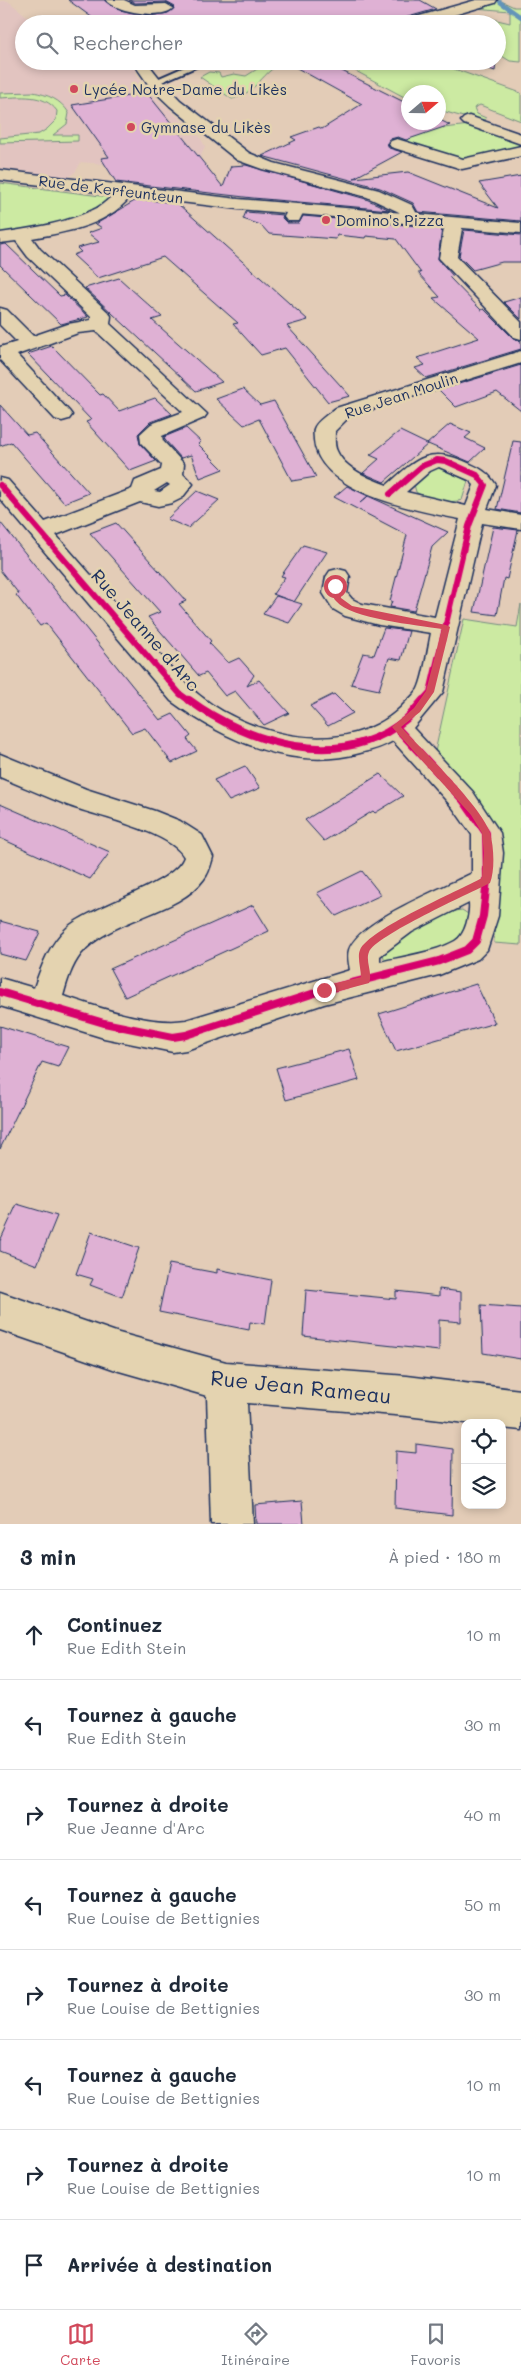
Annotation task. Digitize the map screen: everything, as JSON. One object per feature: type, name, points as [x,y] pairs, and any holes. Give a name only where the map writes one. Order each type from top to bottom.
[{"type":"street","points":[[114,0],[133,9],[166,8]]},
{"type":"street","points":[[437,15],[490,0]]},
{"type":"street","points":[[160,15],[166,8],[179,1]]},
{"type":"street","points":[[434,4],[447,12]]},
{"type":"street","points":[[145,70],[154,82],[198,123],[244,156],[280,169],[337,182],[390,202],[406,210],[411,219]]},
{"type":"street","points":[[469,122],[521,139]]},
{"type":"street","points":[[397,144],[462,164],[521,151]]},
{"type":"street","name":"Rue de Kerfeunteun","points":[[0,175],[127,191],[220,206],[295,213],[411,219],[521,228]]},
{"type":"street","points":[[0,238],[66,226],[99,214],[116,204],[127,191]]},
{"type":"street","points":[[454,223],[448,258],[521,333]]},
{"type":"street","points":[[20,234],[34,253],[101,316],[100,325]]},
{"type":"street","points":[[0,314],[29,343]]},
{"type":"street","points":[[42,532],[143,493],[150,498],[167,497],[178,490],[182,484],[172,476],[173,464],[150,440],[151,434],[197,414],[100,325],[86,326],[2,353],[62,415]]},
{"type":"street","name":"Rue Jean Moulin","points":[[521,356],[343,412],[324,429],[322,442],[335,466],[350,477],[390,494],[436,509],[521,522]]},
{"type":"street","name":"Rue Jeanne d'Arc","points":[[0,485],[169,682],[193,705],[217,720],[262,739],[314,749],[358,743],[396,727],[417,710],[430,692],[469,526],[485,485],[482,479],[446,461],[427,462],[390,494]]},
{"type":"street","points":[[338,577],[335,593],[343,604],[349,608],[363,613],[446,627]]},
{"type":"street","points":[[0,992],[104,1023],[173,1037],[186,1035],[324,990],[439,961],[467,950],[476,940],[481,925],[487,880],[488,843],[481,823],[463,800],[396,727]]},
{"type":"street","points":[[0,765],[78,797],[167,827],[190,841],[197,850],[198,858],[194,873],[181,883],[109,917],[66,949],[44,1005]]},
{"type":"street","points":[[366,980],[364,952],[372,941],[394,927],[487,880]]},
{"type":"street","name":"Rue Jean Rameau","points":[[0,1311],[119,1352],[226,1382],[407,1396],[521,1410]]},
{"type":"street","points":[[226,1382],[232,1524]]},
{"type":"lane","points":[[154,82],[182,70]]},
{"type":"shaded area","name":"Lycée Notre-Dame du Likès","points":[[0,1],[8,1],[26,15],[15,15],[15,70],[135,70],[138,79],[199,136],[205,146],[198,164],[134,162],[102,164],[81,162],[76,171],[69,177],[0,168]]},
{"type":"green space","points":[[499,0],[514,7],[521,7],[521,62],[506,59],[506,22],[510,23],[510,11],[474,8]]},
{"type":"green space","points":[[256,70],[271,70],[248,92],[232,99],[200,77],[209,72],[219,73],[221,77],[234,74],[246,76]]},
{"type":"green space","points":[[354,70],[457,70],[521,93],[521,121],[480,105],[474,108],[477,114],[486,118],[484,123],[446,112],[446,85],[401,85],[401,95]]},
{"type":"green space","points":[[33,92],[53,98],[62,104],[69,113],[67,124],[53,135],[78,135],[78,141],[0,143],[0,138],[39,134],[56,120],[57,111],[45,101],[31,97],[0,98],[0,93]]},
{"type":"green space","points":[[470,125],[521,143],[521,149],[473,161],[436,155],[390,140],[412,130],[446,130],[446,128]]},
{"type":"green space","points":[[0,183],[116,198],[107,206],[79,217],[45,226],[0,233]]},
{"type":"green space","points":[[438,466],[468,481],[462,500],[451,502],[438,500],[416,492],[414,484],[430,469]]},
{"type":"green space","points":[[521,604],[521,945],[494,943],[495,921],[470,790],[435,752],[464,619],[517,627]]},
{"type":"green space","points":[[462,910],[471,916],[461,942],[392,965],[385,961],[382,951],[399,939],[432,920]]},
{"type":"building","points":[[68,0],[104,0],[119,10],[145,15],[89,15]]},
{"type":"building","points":[[129,0],[420,0],[436,9],[415,15],[156,15],[168,13],[175,7],[166,2],[135,3]]},
{"type":"building","points":[[301,70],[340,70],[401,100],[401,130],[435,130],[406,140],[398,137],[390,139],[387,143],[389,148],[402,152],[354,178],[408,172],[498,208],[479,183],[521,176],[521,221],[418,212],[413,203],[380,188],[262,156],[296,140],[291,137],[319,127],[322,129],[362,104]]},
{"type":"building","points":[[147,93],[223,187],[231,166],[246,165],[366,199],[390,210],[253,198],[116,182],[101,158],[109,157],[72,105]]},
{"type":"building","points":[[138,199],[177,203],[308,320],[287,326],[350,396],[328,402],[285,348],[261,355],[233,324],[238,323],[163,257],[98,278],[73,255],[81,252],[77,248],[99,242],[88,233],[102,228],[96,224]]},
{"type":"building","points":[[246,212],[283,215],[282,218],[287,223],[299,223],[303,216],[442,228],[438,259],[453,276],[449,277],[481,310],[484,309],[513,338],[521,341],[521,349],[426,378],[415,368],[425,365],[417,358],[479,338],[433,298],[440,297],[418,273],[421,273],[396,239],[337,235],[336,239],[269,234],[261,225],[243,219]]},
{"type":"building","points":[[464,230],[521,235],[521,262],[502,262],[473,270],[459,256]]},
{"type":"building","points":[[6,244],[60,296],[65,295],[88,317],[61,324],[0,265],[0,245]]},
{"type":"building","points":[[119,278],[162,317],[152,320],[222,382],[196,391],[85,288]]},
{"type":"building","points":[[521,297],[521,319],[504,302]]},
{"type":"building","points":[[52,346],[100,395],[103,394],[119,411],[155,398],[172,414],[150,422],[138,434],[140,444],[156,461],[130,471],[86,422],[91,420],[28,354]]},
{"type":"building","points":[[521,365],[521,411],[497,392],[456,407],[439,390]]},
{"type":"building","points":[[243,389],[260,405],[274,401],[316,477],[292,481],[259,419],[244,425],[216,399]]},
{"type":"building","points":[[0,405],[27,435],[35,433],[89,493],[64,503],[11,442],[0,446]]},
{"type":"building","points":[[450,424],[471,433],[465,438],[485,448],[470,462],[428,444],[384,482],[363,473],[379,459],[370,455],[400,431],[427,444]]},
{"type":"building","points":[[186,428],[201,442],[198,444],[223,469],[200,478],[191,455],[181,458],[165,440],[164,437]]},
{"type":"building","points":[[513,441],[521,442],[521,513],[497,509]]},
{"type":"building","points":[[347,486],[448,532],[432,547],[414,611],[390,607],[407,535],[334,497]]},
{"type":"building","points":[[197,491],[219,500],[188,528],[167,519]]},
{"type":"building","points":[[0,522],[160,720],[173,714],[191,736],[187,739],[197,751],[172,763],[145,728],[132,733],[46,623],[40,626],[16,595],[19,594],[0,570]]},
{"type":"building","points":[[116,523],[186,601],[179,604],[211,641],[209,643],[228,663],[239,658],[254,675],[247,686],[259,680],[289,713],[264,725],[235,691],[225,696],[206,673],[199,676],[148,617],[160,612],[90,533]]},
{"type":"building","points":[[493,527],[518,530],[507,579],[504,578],[497,615],[474,612]]},
{"type":"building","points":[[303,545],[327,552],[294,602],[273,594],[285,577],[281,576]]},
{"type":"building","points":[[276,596],[302,604],[289,623],[263,614]]},
{"type":"building","points":[[384,628],[409,631],[401,660],[389,658],[379,690],[351,684],[363,653],[374,655]]},
{"type":"building","points":[[334,694],[353,713],[328,726],[310,706]]},
{"type":"building","points":[[245,766],[260,788],[229,801],[214,780]]},
{"type":"building","points":[[380,774],[403,796],[375,813],[373,811],[324,841],[305,820]]},
{"type":"building","points":[[0,804],[110,852],[90,879],[0,838]]},
{"type":"building","points":[[362,871],[381,895],[336,916],[317,893]]},
{"type":"building","points":[[253,905],[269,931],[125,997],[110,969]]},
{"type":"building","points":[[0,921],[40,932],[26,961],[0,954]]},
{"type":"building","points":[[476,984],[495,1023],[396,1051],[379,1014]]},
{"type":"building","points":[[0,1026],[68,1047],[58,1067],[42,1062],[0,1149]]},
{"type":"building","points":[[349,1049],[359,1080],[286,1100],[276,1068]]},
{"type":"building","points":[[17,1204],[57,1216],[37,1265],[0,1251],[0,1241]]},
{"type":"building","points":[[91,1232],[139,1248],[122,1297],[90,1285],[93,1279],[76,1274]]},
{"type":"building","points":[[169,1264],[217,1273],[217,1269],[271,1280],[265,1324],[250,1322],[249,1330],[159,1312]]},
{"type":"building","points":[[439,1289],[461,1292],[461,1322],[439,1320],[439,1351],[303,1336],[306,1290],[396,1299],[396,1291],[439,1296]]},
{"type":"building","points":[[481,1305],[521,1308],[521,1359],[483,1353]]},
{"type":"building","points":[[416,1444],[453,1449],[452,1515],[395,1508],[396,1451],[416,1453]]},
{"type":"building","points":[[302,1501],[304,1524],[256,1524],[255,1505]]},
{"type":"waterway","points":[[500,2],[521,17]]},
{"type":"cycle path","points":[[0,485],[180,694],[208,714],[240,731],[274,742],[309,748],[344,747],[376,738],[405,720],[430,692],[469,526],[485,485],[477,475],[446,461],[437,460],[422,466],[390,494]]},
{"type":"cycle path","points":[[0,992],[104,1023],[173,1037],[186,1035],[324,990],[439,961],[467,950],[476,941],[483,916],[488,853],[486,833],[463,800],[396,727]]},
{"type":"place","name":"Lycée Notre-Dame du Likès","points":[[74,89]]},
{"type":"place","name":"Gymnase du Likès","points":[[131,127]]},
{"type":"place","name":"Domino's Pizza","points":[[326,220]]},
{"type":"route","points":[[324,990],[366,980],[363,961],[364,952],[372,941],[394,927],[487,880],[488,853],[486,833],[474,813],[396,727],[417,710],[430,692],[446,627],[363,613],[349,608],[338,599],[335,593],[335,586]]}]
